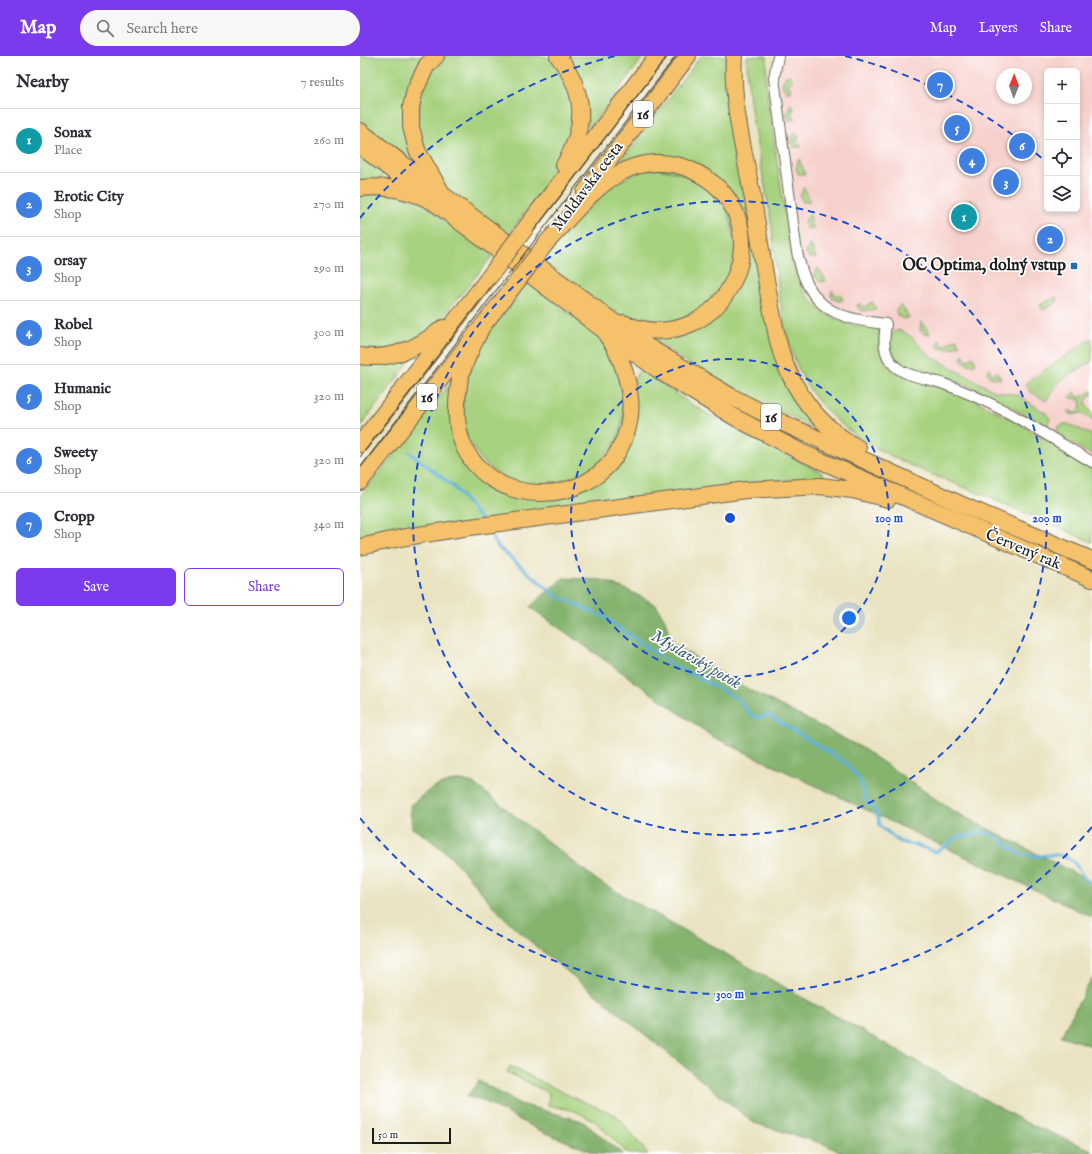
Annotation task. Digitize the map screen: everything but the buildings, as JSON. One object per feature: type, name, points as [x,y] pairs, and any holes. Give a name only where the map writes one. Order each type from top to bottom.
[{"type":"highway","points":[[436,56],[427,65],[415,90],[411,107],[411,127],[417,150],[439,199]]},
{"type":"highway","points":[[527,226],[571,152],[580,123],[580,105],[575,83],[558,56]]},
{"type":"highway","name":"Moldavská cesta","points":[[527,226],[657,56]]},
{"type":"highway","name":"Moldavská cesta","points":[[546,242],[688,56]]},
{"type":"highway","points":[[734,56],[734,82],[738,113],[769,295],[784,359],[793,381],[815,414],[838,436],[910,474],[960,504]]},
{"type":"highway","name":"16","points":[[360,132],[439,199]]},
{"type":"highway","name":"16","points":[[360,146],[439,199],[590,313],[661,372],[736,418],[803,453],[954,520]]},
{"type":"highway","points":[[546,242],[608,180],[623,171],[639,165],[667,163],[687,168],[716,186],[730,203],[740,230],[742,247],[739,265],[733,284],[728,292],[706,315],[684,326],[651,330],[630,326],[590,313]]},
{"type":"highway","points":[[360,188],[383,187],[439,199]]},
{"type":"highway","name":"16","points":[[360,444],[463,312],[527,226]]},
{"type":"highway","name":"16","points":[[360,482],[509,292],[546,242]]},
{"type":"highway","points":[[360,356],[381,357],[407,350],[428,340],[463,312]]},
{"type":"highway","points":[[482,326],[459,383],[457,416],[462,442],[476,464],[495,480],[520,491],[556,493],[579,486],[600,473],[617,454],[629,427],[630,394],[622,366],[609,339],[590,313]]},
{"type":"highway","name":"16","points":[[590,313],[732,397],[783,423],[960,504]]},
{"type":"highway","points":[[360,547],[400,538],[463,528],[746,490],[804,486],[838,488],[866,493],[954,520]]},
{"type":"highway","name":"Červený rak","points":[[960,504],[1092,560]]},
{"type":"highway","name":"Červený rak","points":[[954,520],[1092,580]]},
{"type":"street","points":[[778,56],[774,81],[796,246],[806,283],[814,296],[831,310],[848,318],[886,324],[884,340],[886,355],[898,369],[944,384],[986,401],[1092,462]]},
{"type":"shaded area","points":[[778,56],[1092,56],[1092,462],[893,365],[886,324],[840,315],[806,283],[780,126]]},
{"type":"green space","points":[[360,56],[424,56],[415,70],[407,88],[411,158],[407,157],[360,124]]},
{"type":"green space","points":[[446,56],[546,56],[560,71],[570,93],[574,112],[572,128],[567,145],[560,161],[540,193],[508,235],[447,189],[429,159],[420,128],[419,112],[421,96],[426,81],[434,68]]},
{"type":"green space","points":[[566,56],[644,56],[591,126],[588,127],[585,91],[575,67]]},
{"type":"green space","points":[[701,56],[727,56],[756,250],[810,418],[814,425],[812,428],[685,362],[657,341],[661,336],[684,331],[745,265],[718,180],[624,163],[622,160]]},
{"type":"green space","points":[[747,56],[767,56],[766,82],[768,100],[791,255],[796,273],[810,300],[832,317],[845,322],[879,329],[881,353],[886,363],[895,372],[969,397],[1013,420],[1092,468],[1092,542],[927,472],[877,448],[853,433],[832,416],[814,396],[800,372],[793,355],[783,317],[768,201],[752,119]]},
{"type":"green space","points":[[789,75],[792,81],[788,84],[792,91],[786,91],[782,85],[785,77]]},
{"type":"green space","points":[[791,104],[794,110],[791,112],[796,119],[789,120],[786,113]]},
{"type":"green space","points":[[795,132],[799,137],[796,139],[801,147],[794,147],[792,143],[791,137]]},
{"type":"green space","points":[[360,155],[384,174],[383,176],[379,179],[360,181]]},
{"type":"green space","points":[[799,159],[805,174],[798,174],[796,168]]},
{"type":"green space","points":[[642,169],[671,169],[711,188],[729,213],[736,249],[727,285],[698,314],[659,325],[630,320],[600,304],[543,261],[576,220],[608,188]]},
{"type":"green space","points":[[804,187],[810,201],[803,202],[800,196]]},
{"type":"green space","points":[[387,193],[420,201],[493,255],[441,319],[427,332],[397,347],[379,350],[360,348],[360,195]]},
{"type":"green space","points":[[970,199],[978,206],[979,210],[977,212],[972,205],[969,206],[966,202]]},
{"type":"green space","points":[[809,215],[812,219],[809,221],[814,228],[807,229],[804,222]]},
{"type":"green space","points":[[810,243],[816,258],[809,258],[806,252]]},
{"type":"green space","points":[[818,268],[826,281],[820,282],[815,277],[814,274]]},
{"type":"green space","points":[[528,282],[598,335],[610,351],[624,396],[621,434],[598,467],[567,484],[532,487],[500,476],[482,461],[467,438],[462,403],[471,363],[488,334]]},
{"type":"green space","points":[[832,290],[836,296],[840,294],[843,300],[838,301],[834,299],[831,295]]},
{"type":"green space","points":[[1056,297],[1058,301],[1043,310],[1040,305]]},
{"type":"green space","points":[[872,302],[876,309],[861,311],[857,307],[859,303],[863,308]]},
{"type":"green space","points":[[901,305],[909,317],[903,319],[897,315],[896,310]]},
{"type":"green space","points":[[921,321],[930,334],[925,334],[920,330]]},
{"type":"green space","points":[[898,330],[913,338],[929,355],[934,358],[994,391],[1018,395],[1047,414],[1050,419],[1046,428],[978,390],[943,376],[900,363],[893,357],[889,349],[889,340],[894,332]]},
{"type":"green space","points":[[1092,338],[1092,361],[1061,381],[1046,401],[1030,391],[1026,383]]},
{"type":"green space","points":[[956,339],[960,345],[945,349],[937,346],[939,340],[943,346]]},
{"type":"green space","points":[[963,354],[967,361],[973,357],[976,363],[965,363],[961,358]]},
{"type":"green space","points":[[409,359],[410,361],[360,427],[360,365],[391,364]]},
{"type":"green space","points":[[989,368],[993,375],[997,372],[1001,379],[990,377],[987,372]]},
{"type":"green space","points":[[641,369],[689,403],[729,426],[823,473],[824,477],[762,482],[360,539],[360,497],[450,384],[452,431],[507,493],[606,475],[636,375]]},
{"type":"green space","points":[[1092,391],[1092,395],[1088,398],[1086,404],[1092,411],[1092,421],[1083,413],[1070,414],[1067,410],[1075,413],[1081,407],[1080,400],[1070,397],[1075,392],[1079,398]]},
{"type":"green space","points":[[1068,424],[1092,435],[1092,455],[1061,437],[1057,430],[1058,427]]},
{"type":"green space","points":[[563,578],[602,580],[630,591],[656,605],[665,620],[672,643],[733,681],[862,748],[953,811],[1092,882],[1092,917],[713,737],[530,607]]},
{"type":"green space","points":[[462,780],[473,783],[598,881],[1027,1123],[1092,1150],[1092,1154],[844,1154],[824,1144],[754,1123],[531,942],[499,912],[447,854],[436,844],[412,828],[410,806],[422,795],[440,785]]},
{"type":"green space","points":[[1092,978],[1092,1046],[1061,1036]]},
{"type":"green space","points":[[510,1066],[568,1095],[616,1115],[648,1154],[628,1154],[595,1121],[575,1111],[548,1105],[549,1093],[507,1072]]},
{"type":"green space","points":[[479,1081],[520,1104],[582,1121],[622,1154],[597,1154],[539,1130],[480,1099],[466,1097]]},
{"type":"waterway","name":"Myslavský potok","points":[[409,452],[453,486],[481,520]]},
{"type":"waterway","name":"Myslavský potok","points":[[487,530],[499,548],[555,595],[604,617],[671,664],[739,699],[750,714],[758,718],[768,715],[845,762],[860,779],[865,799],[877,813],[880,826],[900,842],[919,846],[935,852],[945,847],[958,836],[970,836],[980,831],[999,838],[1020,854],[1031,856],[1060,855],[1066,857],[1075,864],[1083,877],[1092,883]]},
{"type":"tram line","points":[[360,457],[668,56]]},
{"type":"tram line","points":[[360,468],[676,56]]},
{"type":"place","name":"Cropp","points":[[940,85]]},
{"type":"place","name":"Humanic","points":[[957,128]]},
{"type":"place","name":"Sweety","points":[[1022,146]]},
{"type":"place","name":"Robel","points":[[972,161]]},
{"type":"place","name":"orsay","points":[[1006,182]]},
{"type":"place","name":"Sonax","points":[[964,217]]},
{"type":"place","name":"Erotic City","points":[[1050,239]]},
{"type":"place","name":"OC Optima, dolný vstup","points":[[1074,266]]}]
